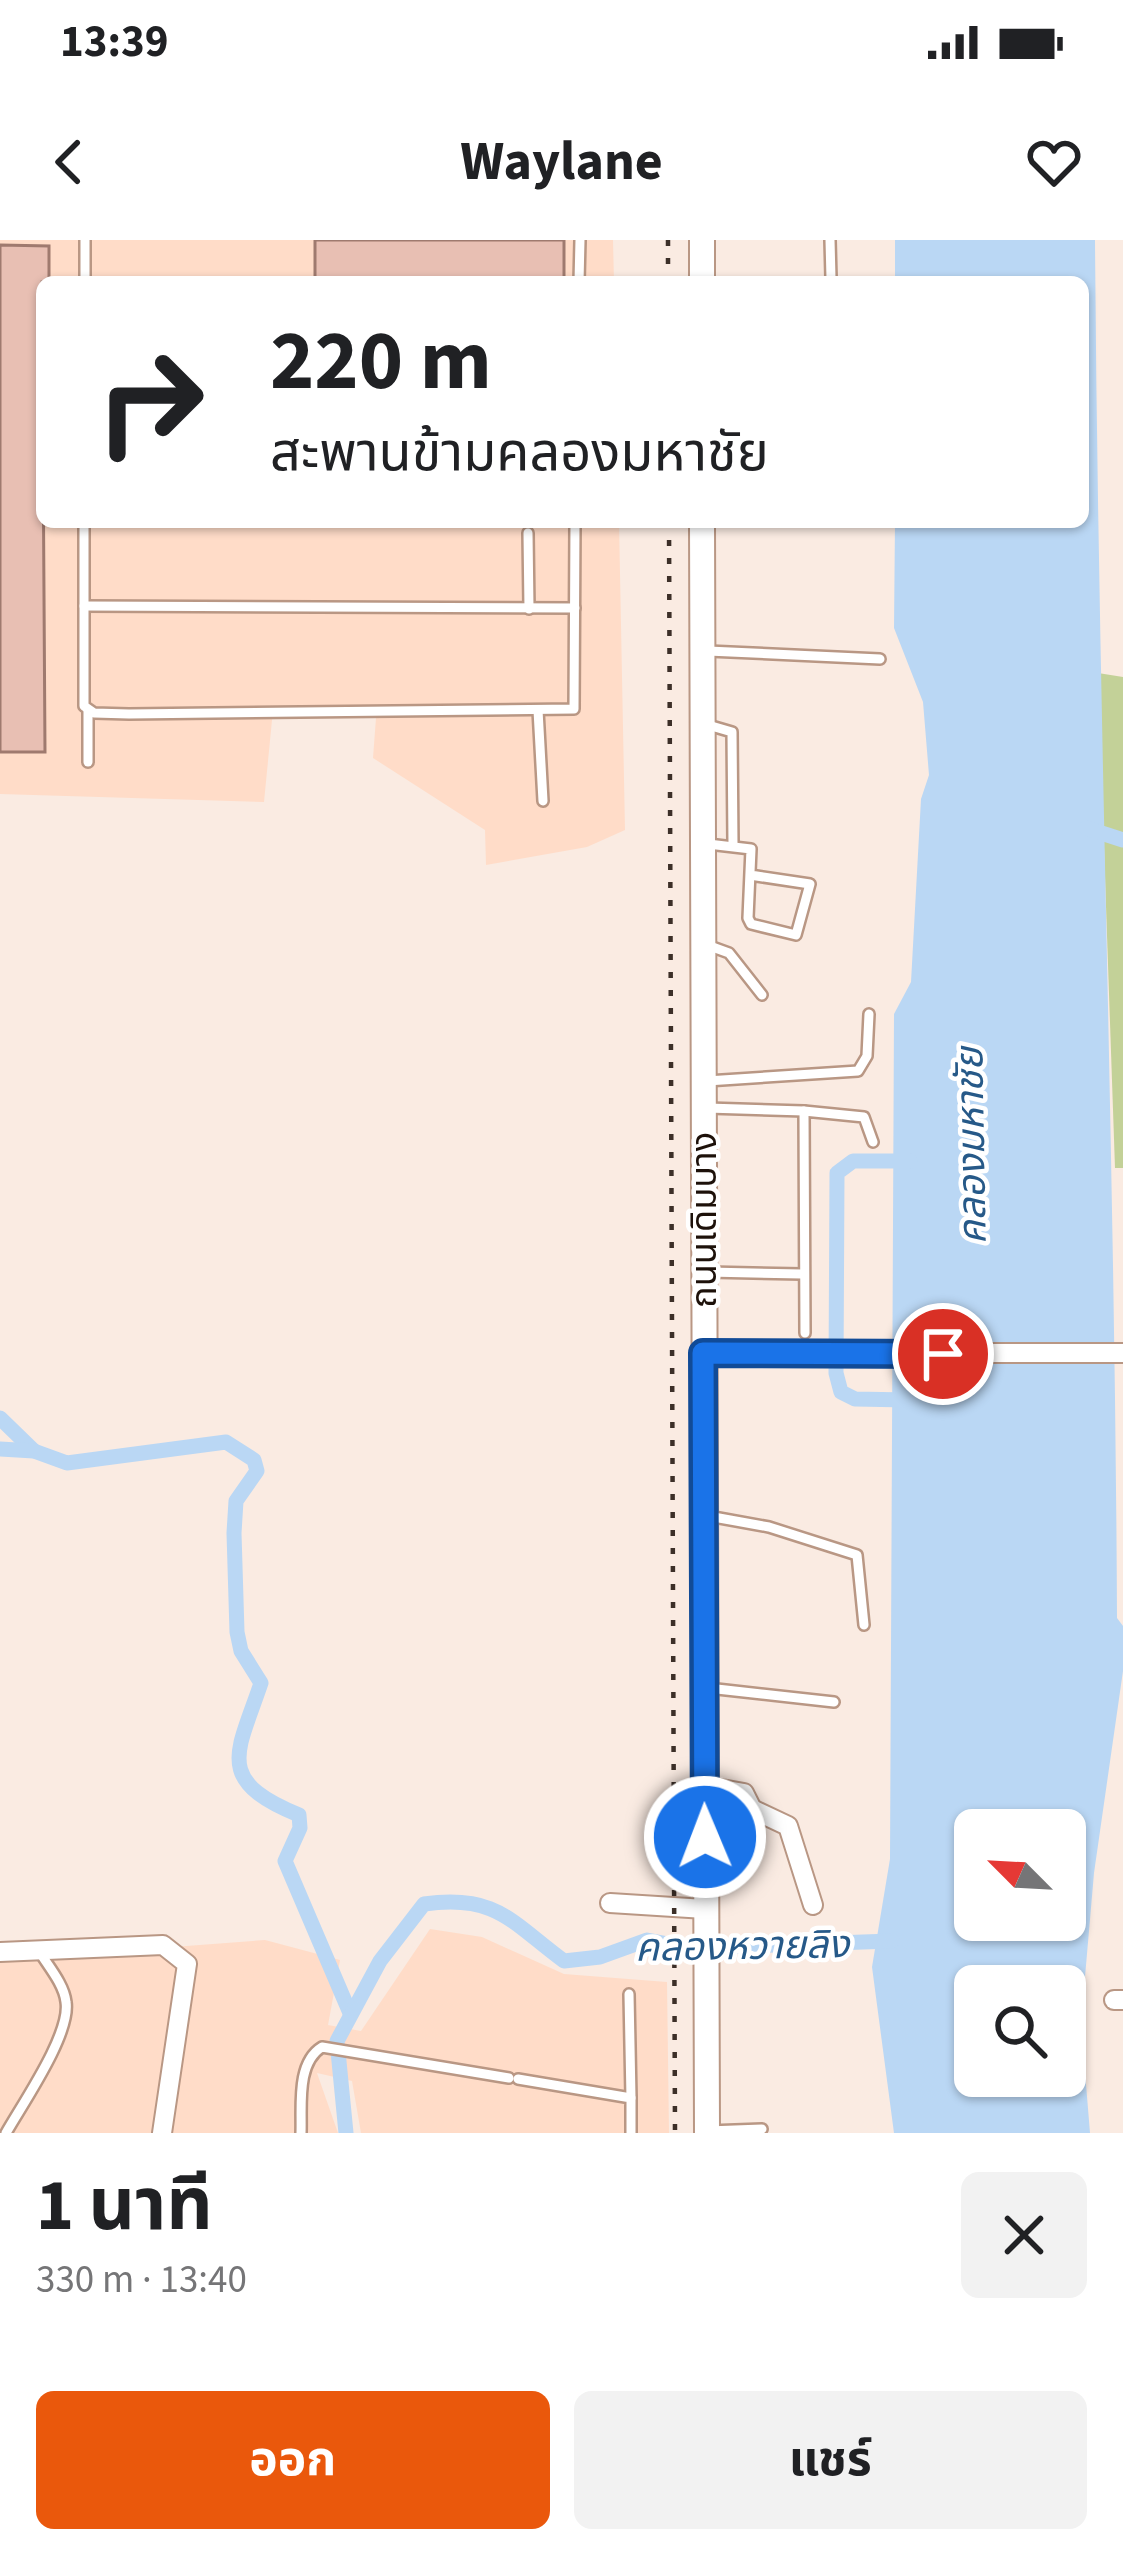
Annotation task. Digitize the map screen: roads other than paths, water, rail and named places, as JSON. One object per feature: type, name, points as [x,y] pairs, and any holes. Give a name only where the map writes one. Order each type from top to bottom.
[{"type":"street","points":[[702,240],[702,276]]},
{"type":"street","name":"ถนนเดิมบาง","points":[[702,528],[707,2132]]},
{"type":"street","points":[[703,1353],[1123,1353]]},
{"type":"street","points":[[704,1786],[744,1793],[752,1809],[788,1826],[813,1905]]},
{"type":"street","points":[[705,1837],[724,1840],[739,1833],[752,1809]]},
{"type":"street","points":[[610,1903],[705,1920]]},
{"type":"street","points":[[0,1952],[163,1945],[187,1964],[161,2133]]},
{"type":"lane","points":[[85,240],[85,276]]},
{"type":"lane","points":[[580,240],[580,276]]},
{"type":"lane","points":[[830,240],[831,276]]},
{"type":"lane","points":[[85,528],[88,762]]},
{"type":"lane","points":[[88,712],[574,709],[575,528]]},
{"type":"lane","points":[[528,533],[530,609]]},
{"type":"lane","points":[[84,606],[575,608]]},
{"type":"lane","points":[[702,651],[880,659]]},
{"type":"lane","points":[[538,710],[543,801]]},
{"type":"lane","points":[[702,724],[732,732],[734,844]]},
{"type":"lane","points":[[702,844],[752,849],[750,875],[751,924],[796,935],[810,884],[750,875]]},
{"type":"lane","points":[[702,944],[729,953],[762,995]]},
{"type":"lane","points":[[702,1095],[858,1071],[867,1056],[869,1014]]},
{"type":"lane","points":[[702,1095],[864,1117],[873,1142]]},
{"type":"lane","points":[[804,1112],[805,1334]]},
{"type":"lane","points":[[703,1271],[802,1274]]},
{"type":"lane","points":[[703,1516],[769,1527],[857,1555],[864,1625]]},
{"type":"lane","points":[[704,1687],[834,1702]]},
{"type":"lane","points":[[6,2133],[59,2036],[67,2010],[65,1995],[39,1951]]},
{"type":"lane","points":[[629,1994],[631,2133]]},
{"type":"lane","points":[[302,2133],[303,2080],[311,2057],[322,2047],[631,2098]]},
{"type":"lane","points":[[707,2132],[762,2129]]},
{"type":"water","name":"คลองมหาชัย","points":[[895,240],[1095,240],[1117,1618],[1123,1626],[1123,1671],[1086,1965],[954,1965],[954,2097],[1086,2097],[1086,2084],[1090,2133],[894,2133],[872,1967],[890,1859],[894,1014],[911,982],[921,799],[929,775],[923,702],[894,628],[895,528],[1089,528],[1089,276],[895,276]]},
{"type":"waterway","points":[[1086,828],[1123,840]]},
{"type":"waterway","points":[[908,1400],[855,1399],[841,1392],[836,1373],[837,1173],[853,1161],[910,1161]]},
{"type":"waterway","points":[[0,1418],[34,1451]]},
{"type":"waterway","points":[[0,1449],[34,1451],[67,1463],[226,1442],[254,1460],[257,1471],[236,1501],[237,1632],[241,1651],[261,1683],[239,1762],[254,1789],[299,1815],[300,1828],[285,1861],[350,2013]]},
{"type":"waterway","name":"คลองหวายลิง","points":[[346,2133],[337,2041],[380,1961],[424,1904],[486,1907],[516,1923],[564,1961],[600,1957],[647,1940],[690,1948],[892,1941]]},
{"type":"railway","points":[[668,240],[668,276]]},
{"type":"railway","points":[[669,528],[675,2133]]}]
